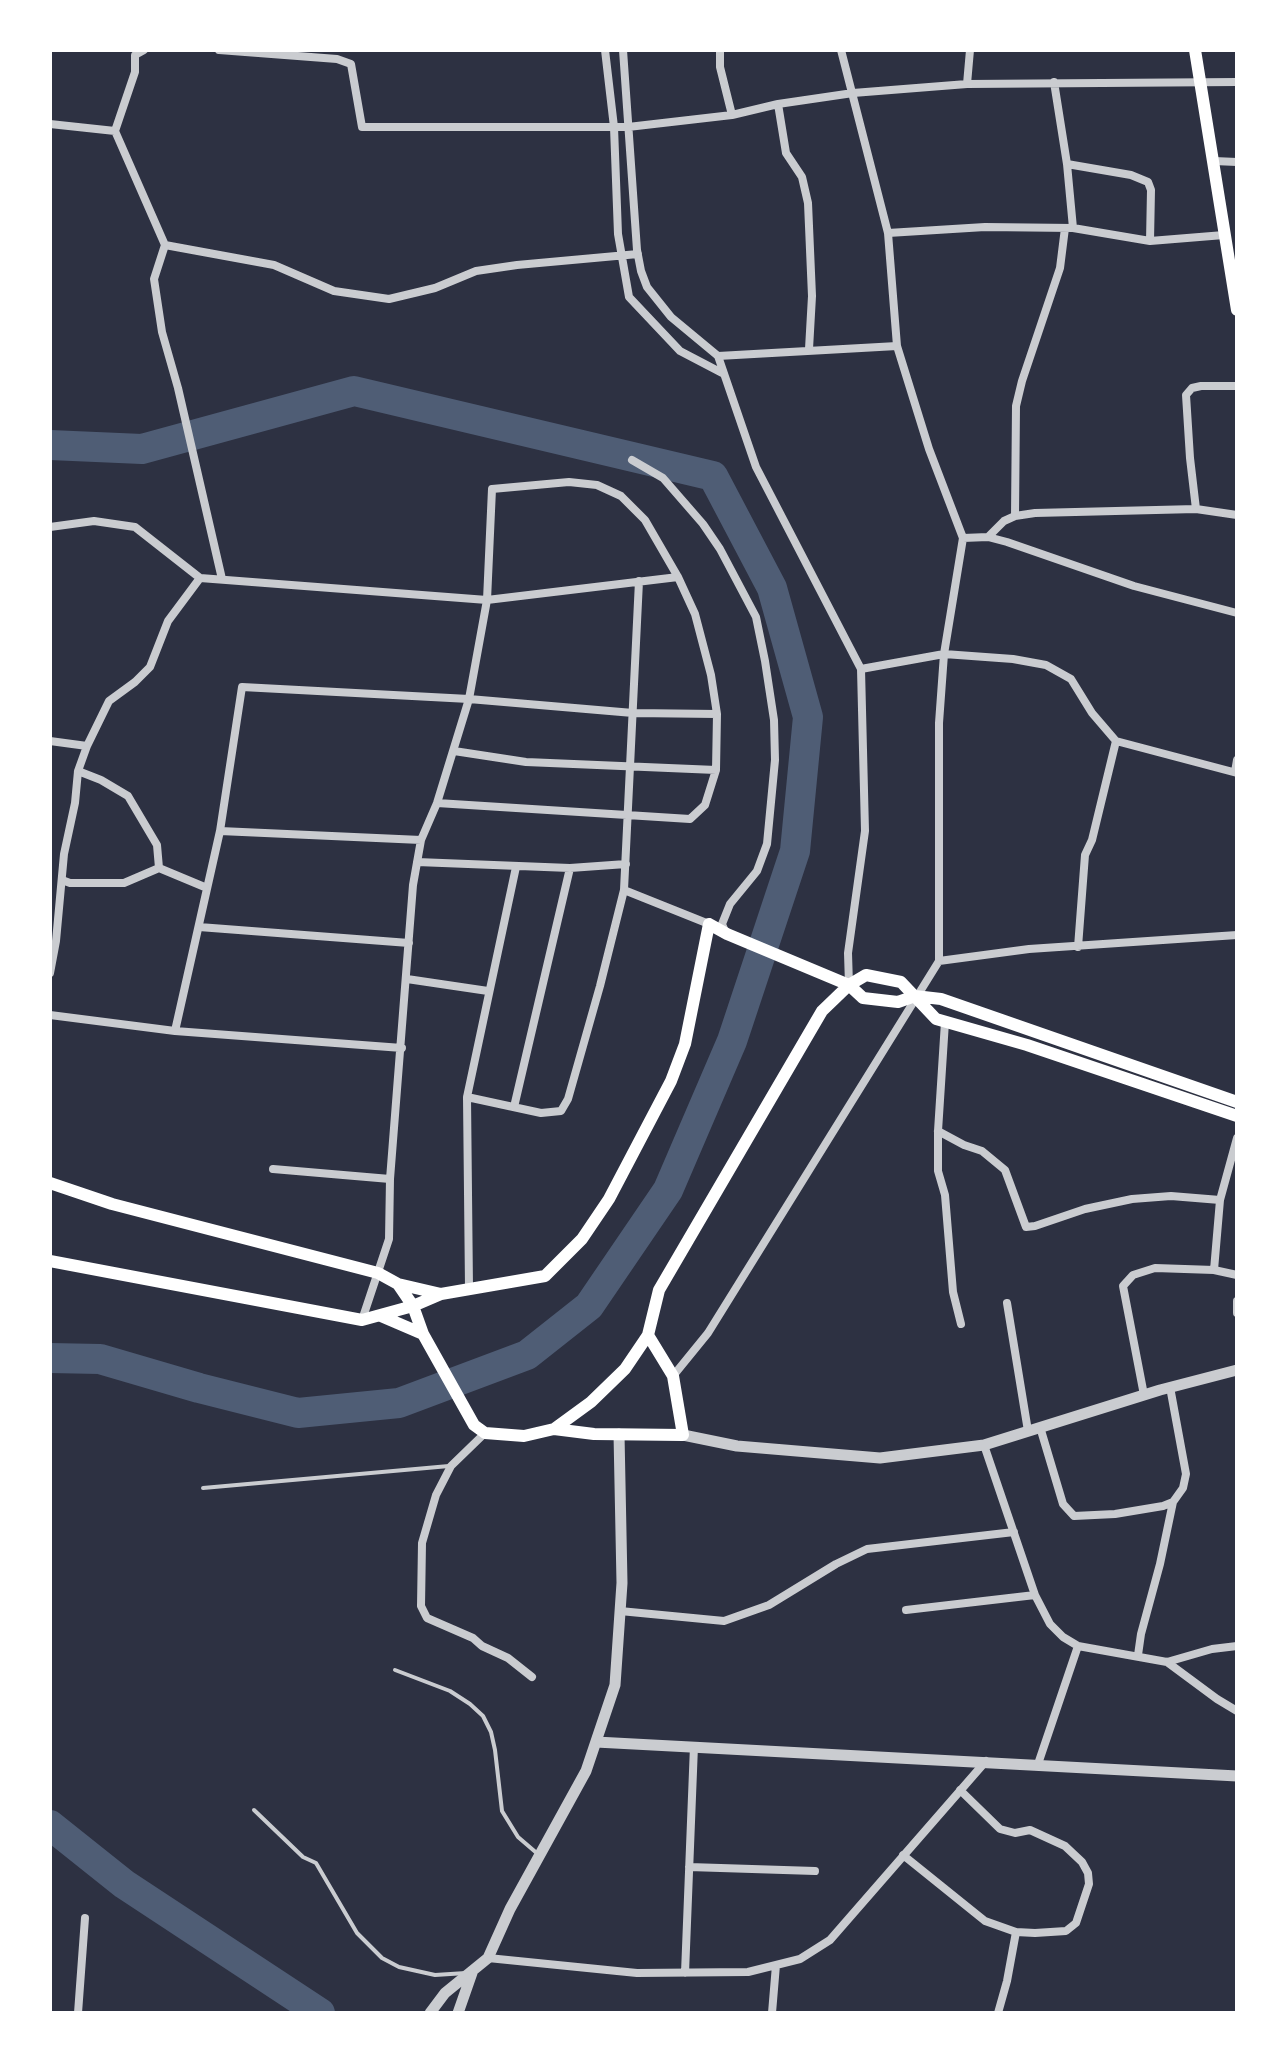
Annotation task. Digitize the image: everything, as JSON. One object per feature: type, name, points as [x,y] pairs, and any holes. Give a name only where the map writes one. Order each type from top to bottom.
[{"type":"main road","points":[[1195,50],[1237,310]]},
{"type":"main road","points":[[50,1261],[362,1320],[413,1306],[441,1294],[545,1276],[582,1239],[609,1199],[671,1081],[685,1044],[709,924],[849,985],[863,998],[898,1002],[915,996],[941,999],[1237,1102]]},
{"type":"main road","points":[[554,1429],[591,1402],[625,1369],[648,1335],[659,1290],[822,1011],[849,985],[866,975],[901,982],[936,1019],[1027,1045],[1237,1116]]},
{"type":"main road","points":[[50,1183],[112,1204],[378,1273],[398,1284],[441,1294]]},
{"type":"main road","points":[[398,1284],[413,1306],[423,1334],[479,1429],[524,1436],[554,1429],[683,1435],[673,1376],[648,1335]]},
{"type":"main road","points":[[381,1316],[423,1334]]},
{"type":"street","points":[[144,50],[134,52],[135,72],[115,131],[165,245],[154,279],[162,332],[204,494],[222,579]]},
{"type":"street","points":[[219,50],[337,59],[351,64],[362,127],[628,127],[732,115],[778,104],[853,93],[967,84],[1237,82]]},
{"type":"street","points":[[605,50],[614,127],[621,258],[629,297],[680,351],[724,375]]},
{"type":"street","points":[[623,50],[638,254],[647,287],[671,317],[718,356],[756,467],[861,669],[865,831],[848,953],[849,985]]},
{"type":"street","points":[[720,50],[720,67],[732,115]]},
{"type":"street","points":[[673,1376],[708,1333],[939,961],[939,723],[944,654],[963,538],[929,449],[897,346],[888,233],[841,50]]},
{"type":"street","points":[[967,84],[970,50]]},
{"type":"street","points":[[1015,516],[1016,406],[1060,268],[1069,228],[1067,164],[1054,82]]},
{"type":"street","points":[[778,104],[786,153],[802,177],[808,203],[812,296],[809,349]]},
{"type":"street","points":[[50,124],[115,131]]},
{"type":"street","points":[[1214,161],[1237,162]]},
{"type":"street","points":[[1067,164],[1131,175],[1148,182],[1151,190],[1150,241]]},
{"type":"street","points":[[888,233],[985,227],[1069,228],[1150,241],[1224,235]]},
{"type":"street","points":[[165,245],[274,265],[334,291],[389,299],[435,288],[476,271],[638,254]]},
{"type":"street","points":[[718,356],[897,346]]},
{"type":"street","points":[[1196,509],[1186,395],[1192,388],[1201,386],[1237,386]]},
{"type":"street","points":[[632,460],[663,478],[712,536],[756,617],[765,661],[774,733],[772,806],[767,844],[757,871],[730,904],[722,924],[727,934]]},
{"type":"street","points":[[362,1320],[389,1239],[390,1179],[417,862],[421,840],[437,803],[469,699],[487,600],[492,489],[569,482],[597,485],[621,496],[645,520],[695,614],[711,675],[717,714],[716,770],[705,805],[690,819],[437,803]]},
{"type":"street","points":[[988,537],[1004,521],[1015,516],[1196,509],[1237,515]]},
{"type":"street","points":[[50,527],[94,521],[135,527],[200,578],[487,600],[678,577]]},
{"type":"street","points":[[963,538],[988,537],[1134,586],[1237,613]]},
{"type":"street","points":[[50,973],[64,854],[78,771],[87,746],[109,701],[150,667],[168,621],[200,578]]},
{"type":"street","points":[[467,1097],[541,1113],[561,1111],[568,1099],[624,890],[639,581]]},
{"type":"street","points":[[861,669],[944,654],[1013,659],[1046,665],[1071,679],[1092,713],[1116,741],[1236,772],[1237,760]]},
{"type":"street","points":[[175,1031],[220,831],[242,687],[469,699],[633,713],[717,714]]},
{"type":"street","points":[[50,741],[87,746]]},
{"type":"street","points":[[1078,947],[1085,855],[1092,840],[1116,741]]},
{"type":"street","points":[[454,751],[526,762],[716,770]]},
{"type":"street","points":[[78,771],[128,796],[157,845],[159,868]]},
{"type":"street","points":[[220,831],[421,840]]},
{"type":"street","points":[[417,862],[570,868],[626,864]]},
{"type":"street","points":[[469,1288],[467,1097],[516,867]]},
{"type":"street","points":[[62,880],[70,883],[124,883],[159,868],[207,888]]},
{"type":"street","points":[[514,1107],[570,868]]},
{"type":"street","points":[[624,890],[709,924]]},
{"type":"street","points":[[50,903],[60,906]]},
{"type":"street","points":[[199,927],[409,943]]},
{"type":"street","points":[[939,961],[1029,949],[1237,935]]},
{"type":"street","points":[[407,979],[488,991]]},
{"type":"street","points":[[50,1015],[175,1031],[402,1048]]},
{"type":"street","points":[[945,1022],[938,1171],[945,1195],[953,1292],[961,1324]]},
{"type":"street","points":[[938,1131],[982,1151],[1005,1170],[1026,1227],[1132,1199],[1171,1196],[1220,1200]]},
{"type":"street","points":[[1214,1270],[1220,1200],[1237,1138]]},
{"type":"street","points":[[273,1169],[390,1179]]},
{"type":"street","points":[[1144,1395],[1123,1286],[1133,1275],[1155,1268],[1214,1270],[1237,1275]]},
{"type":"street","points":[[1237,1301],[1237,1313]]},
{"type":"street","points":[[1007,1303],[1034,1429],[1063,1504],[1074,1516],[1115,1514],[1173,1502]]},
{"type":"street","points":[[683,1435],[737,1446],[880,1458],[984,1445],[1170,1387],[1237,1370]]},
{"type":"street","points":[[1138,1655],[1173,1502],[1183,1488],[1186,1474],[1170,1387]]},
{"type":"street","points":[[479,1429],[451,1466],[436,1495],[422,1543],[420,1598],[423,1613],[434,1622],[508,1658],[532,1677]]},
{"type":"street","points":[[430,2013],[445,1993],[488,1958],[510,1909],[586,1771],[615,1685],[620,1611],[619,1434]]},
{"type":"street","points":[[984,1445],[1035,1595],[1050,1624],[1078,1646],[1167,1662],[1237,1711]]},
{"type":"street","points":[[620,1611],[724,1621],[769,1605],[867,1549],[1014,1532]]},
{"type":"street","points":[[906,1610],[1035,1595]]},
{"type":"street","points":[[1038,1764],[1078,1646]]},
{"type":"street","points":[[1167,1662],[1212,1649],[1237,1646]]},
{"type":"street","points":[[596,1742],[1237,1776]]},
{"type":"street","points":[[685,1973],[694,1746]]},
{"type":"street","points":[[488,1958],[637,1973],[748,1972],[800,1959],[830,1940],[987,1761]]},
{"type":"street","points":[[903,1855],[985,1921],[1016,1932],[1066,1931],[1076,1923],[1089,1884],[1082,1862],[1065,1846],[1030,1830],[1015,1833],[1000,1829],[960,1790]]},
{"type":"street","points":[[689,1867],[815,1871]]},
{"type":"street","points":[[78,2013],[85,1918]]},
{"type":"street","points":[[998,2013],[1016,1932]]},
{"type":"street","points":[[772,2013],[776,1965]]},
{"type":"street","points":[[458,2012],[472,1973]]},
{"type":"lane","points":[[203,1488],[451,1466]]},
{"type":"lane","points":[[395,1670],[450,1691],[483,1716],[495,1750],[502,1811],[518,1837],[539,1855]]},
{"type":"lane","points":[[254,1810],[303,1857],[316,1863],[357,1933],[382,1958],[399,1967],[435,1975],[472,1973]]},
{"type":"waterway","points":[[50,445],[142,449],[354,391],[713,476],[772,588],[808,717],[795,851],[732,1041],[668,1190],[589,1306],[527,1355],[399,1403],[298,1413],[100,1359],[50,1358]]},
{"type":"waterway","points":[[50,1825],[124,1884],[320,2013]]}]
